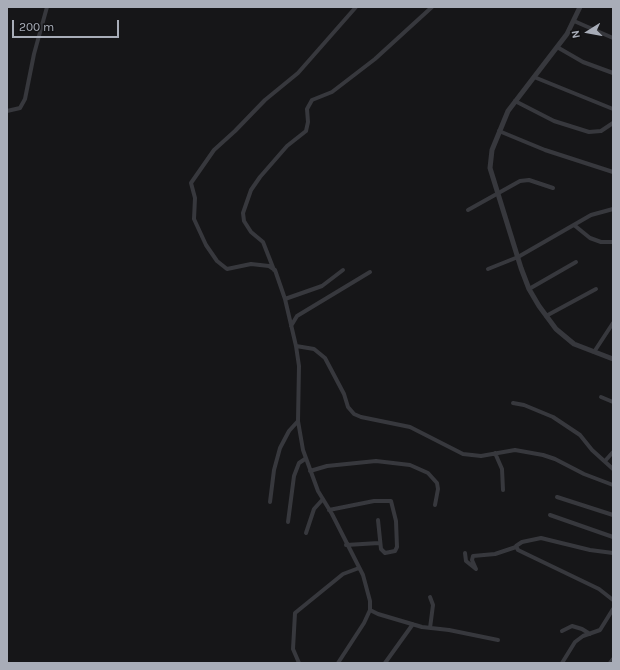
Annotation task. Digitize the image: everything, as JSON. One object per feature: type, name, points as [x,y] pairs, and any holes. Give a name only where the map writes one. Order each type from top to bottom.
[{"type":"street","points":[[7,111],[20,108],[26,99],[34,54],[47,7]]},
{"type":"street","points":[[275,270],[262,264],[228,269],[221,265],[206,245],[194,219],[195,198],[191,183],[214,150],[229,138],[265,100],[298,73],[356,7]]},
{"type":"street","points":[[338,663],[362,628],[370,610],[369,596],[359,568],[305,459],[298,421],[300,382],[296,346],[285,300],[265,245],[249,231],[244,221],[243,213],[252,190],[260,177],[287,146],[306,131],[308,122],[307,110],[312,100],[322,98],[332,92],[375,59],[432,7]]},
{"type":"street","points":[[580,7],[574,21],[557,47],[515,101],[499,131],[490,157],[490,168],[529,289],[546,316],[556,329],[574,344],[613,359]]},
{"type":"street","points":[[574,21],[613,38]]},
{"type":"street","points":[[557,47],[583,62],[613,73]]},
{"type":"street","points":[[534,77],[613,109]]},
{"type":"street","points":[[515,101],[554,121],[589,132],[601,131],[613,123]]},
{"type":"street","points":[[499,131],[545,150],[613,172]]},
{"type":"street","points":[[468,210],[498,192],[524,180],[553,188]]},
{"type":"street","points":[[488,269],[518,257],[592,215],[613,209]]},
{"type":"street","points":[[574,225],[590,238],[601,242],[613,242]]},
{"type":"street","points":[[529,289],[576,262]]},
{"type":"street","points":[[285,300],[322,286],[343,270]]},
{"type":"street","points":[[291,326],[297,316],[370,272]]},
{"type":"street","points":[[546,316],[596,289]]},
{"type":"street","points":[[594,352],[611,330],[613,323]]},
{"type":"street","points":[[296,346],[314,349],[325,358],[344,394],[348,407],[354,414],[410,427],[464,454],[475,456],[515,450],[543,455],[555,459],[584,474],[613,485]]},
{"type":"street","points":[[601,397],[613,402]]},
{"type":"street","points":[[513,403],[524,405],[555,419],[580,435],[613,469]]},
{"type":"street","points":[[270,502],[274,470],[280,448],[289,431],[298,421]]},
{"type":"street","points":[[605,461],[613,452]]},
{"type":"street","points":[[495,453],[502,469],[504,490]]},
{"type":"street","points":[[288,522],[294,476],[299,464],[305,459]]},
{"type":"street","points":[[310,471],[327,466],[376,461],[407,464],[428,473],[437,483],[438,489],[435,505]]},
{"type":"street","points":[[306,533],[314,510],[323,498]]},
{"type":"street","points":[[556,498],[613,515]]},
{"type":"street","points":[[329,510],[374,501],[390,501],[396,516],[397,549],[385,553],[379,543],[378,520]]},
{"type":"street","points":[[550,515],[613,537]]},
{"type":"street","points":[[465,554],[466,561],[476,570],[472,560],[473,556],[495,554],[516,547],[522,542],[541,538],[590,550],[613,553]]},
{"type":"street","points":[[346,544],[379,543]]},
{"type":"street","points":[[516,547],[518,550],[599,589],[613,600]]},
{"type":"street","points":[[299,663],[293,645],[295,613],[343,574],[359,568]]},
{"type":"street","points":[[430,597],[433,605],[430,628]]},
{"type":"street","points":[[562,663],[575,642],[600,630],[613,609]]},
{"type":"street","points":[[370,610],[430,628],[449,630],[498,640]]},
{"type":"street","points":[[385,663],[413,624]]},
{"type":"street","points":[[562,632],[572,626],[582,629],[590,634]]},
{"type":"street","points":[[610,663],[613,658]]}]
